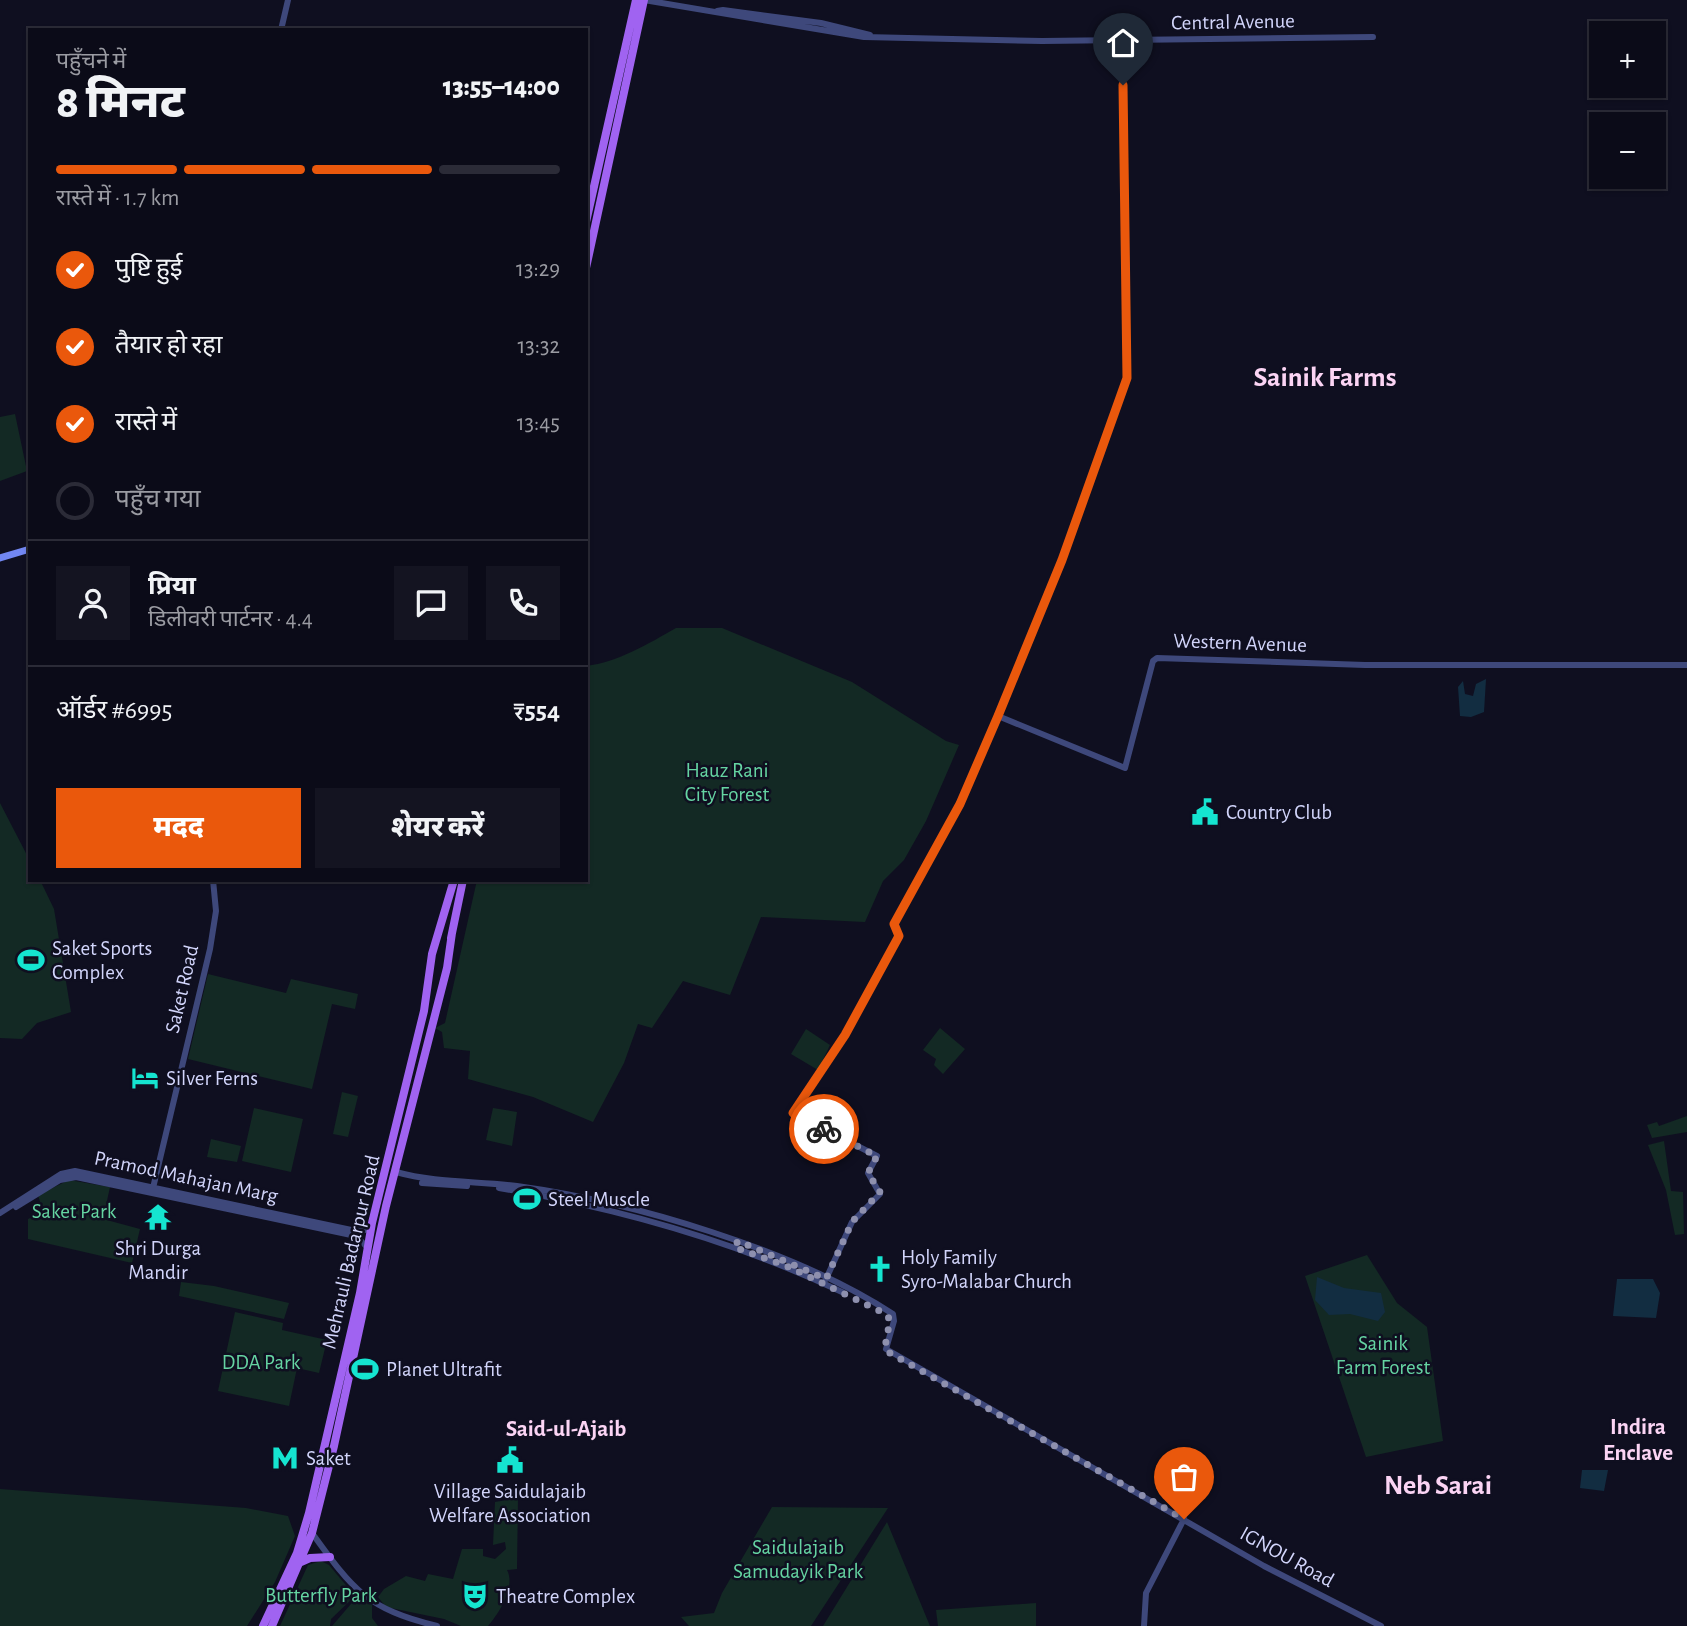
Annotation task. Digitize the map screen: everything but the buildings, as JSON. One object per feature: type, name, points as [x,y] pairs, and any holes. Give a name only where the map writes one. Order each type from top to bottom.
[{"type":"main road","points":[[588,213],[636,0]]},
{"type":"main road","points":[[588,259],[644,0]]},
{"type":"main road","points":[[0,556],[28,548]]},
{"type":"main road","name":"Mehrauli Badarpur Road","points":[[263,1626],[298,1553],[309,1513],[372,1223],[424,1011],[432,954],[453,882]]},
{"type":"main road","points":[[444,919],[436,955],[439,960],[446,957],[463,882]]},
{"type":"main road","name":"Mehrauli Badarpur Road","points":[[272,1626],[312,1533],[395,1174],[439,1001],[452,933]]},
{"type":"main road","points":[[424,1011],[431,975],[436,970],[443,976],[439,1001]]},
{"type":"main road","points":[[301,1562],[310,1558],[330,1557]]},
{"type":"street","points":[[281,28],[288,0]]},
{"type":"street","name":"Central Avenue","points":[[644,0],[871,36],[1122,41],[1373,37]]},
{"type":"street","points":[[826,1279],[854,1218],[880,1194],[868,1173],[877,1156],[793,1113],[848,1029],[899,936],[894,924],[960,804],[1062,560],[1127,378],[1122,41]]},
{"type":"street","name":"Western Avenue","points":[[998,716],[1125,768],[1153,661],[1160,657],[1365,665],[1687,665]]},
{"type":"street","name":"Saket Road","points":[[153,1188],[210,949],[216,911],[213,882]]},
{"type":"street","name":"Pramod Mahajan Marg","points":[[0,1216],[67,1171],[153,1188],[356,1236],[367,1248]]},
{"type":"street","points":[[395,1174],[422,1183],[480,1186],[531,1195],[632,1216],[736,1244],[826,1279],[893,1314],[894,1321],[886,1349]]},
{"type":"street","name":"Pramod Mahajan Marg","points":[[0,1216],[61,1180],[76,1177],[297,1222],[356,1231],[365,1230],[372,1223]]},
{"type":"street","points":[[736,1244],[886,1314],[890,1320],[886,1349]]},
{"type":"street","name":"IGNOU Road","points":[[886,1349],[984,1408],[1264,1566],[1381,1626]]},
{"type":"street","points":[[1144,1626],[1146,1593],[1184,1519]]},
{"type":"street","points":[[312,1533],[351,1586],[391,1614],[437,1626]]},
{"type":"green space","points":[[15,414],[27,471],[0,481],[0,417]]},
{"type":"green space","name":"Hauz Rani City Forest","points":[[676,628],[722,628],[852,682],[946,741],[959,745],[926,821],[904,860],[883,881],[865,922],[761,917],[730,995],[683,981],[652,1028],[638,1024],[624,1063],[593,1122],[533,1097],[468,1079],[470,1051],[444,1048],[442,1032],[435,1028],[445,1023],[477,882],[588,882],[588,666],[644,646]]},
{"type":"green space","name":"Saket Sports Complex","points":[[0,803],[28,857],[28,882],[41,882],[54,909],[71,1012],[37,1023],[22,1039],[0,1038]]},
{"type":"green space","points":[[208,974],[286,993],[291,979],[358,994],[355,1009],[332,1004],[312,1089],[188,1059]]},
{"type":"green space","points":[[940,1028],[965,1049],[943,1074],[934,1065],[936,1059],[923,1050]]},
{"type":"green space","points":[[806,1029],[830,1045],[818,1070],[791,1054]]},
{"type":"green space","points":[[342,1092],[358,1096],[348,1137],[333,1134]]},
{"type":"green space","points":[[254,1108],[303,1119],[291,1172],[242,1161]]},
{"type":"green space","points":[[493,1108],[517,1112],[512,1146],[486,1140]]},
{"type":"green space","points":[[1687,1116],[1687,1132],[1652,1138],[1647,1125],[1657,1122],[1659,1126]]},
{"type":"green space","points":[[211,1139],[241,1146],[237,1162],[207,1157]]},
{"type":"green space","points":[[1664,1141],[1671,1191],[1683,1192],[1684,1234],[1675,1235],[1666,1190],[1648,1145]]},
{"type":"green space","name":"Saket Park","points":[[69,1180],[110,1187],[103,1219],[140,1229],[132,1263],[28,1239],[28,1219],[43,1212],[38,1195]]},
{"type":"green space","name":"Sainik Farm Forest","points":[[1367,1255],[1397,1303],[1427,1327],[1443,1441],[1366,1457],[1305,1276]]},
{"type":"green space","points":[[181,1282],[214,1286],[289,1303],[284,1319],[179,1296]]},
{"type":"green space","name":"DDA Park","points":[[235,1312],[283,1323],[282,1330],[327,1340],[319,1373],[297,1368],[289,1406],[218,1391]]},
{"type":"green space","points":[[0,1489],[246,1508],[288,1516],[295,1536],[275,1582],[247,1626],[0,1626]]},
{"type":"green space","points":[[518,1498],[517,1569],[507,1570],[508,1592],[488,1626],[461,1626],[444,1619],[386,1607],[378,1597],[384,1589],[406,1576],[425,1581],[428,1574],[453,1579],[462,1549],[483,1549],[483,1556],[495,1559],[506,1549],[505,1542],[493,1545],[495,1502]]},
{"type":"green space","name":"Saidulajaib Samudayik Park","points":[[772,1507],[888,1508],[811,1626],[689,1626],[681,1617],[714,1613],[722,1593]]},
{"type":"green space","points":[[887,1522],[930,1626],[823,1626]]},
{"type":"green space","name":"Butterfly Park","points":[[321,1561],[329,1565],[355,1596],[331,1619],[330,1626],[280,1626],[308,1565]]},
{"type":"green space","points":[[357,1597],[372,1603],[372,1618],[378,1626],[332,1626]]},
{"type":"green space","points":[[1036,1603],[1036,1626],[938,1626],[936,1610]]},
{"type":"water","points":[[1486,679],[1484,712],[1471,717],[1460,716],[1458,687],[1463,681],[1465,694],[1473,696],[1476,684]]},
{"type":"water","points":[[1317,1277],[1344,1288],[1381,1293],[1385,1312],[1378,1321],[1350,1314],[1329,1315],[1315,1300]]},
{"type":"water","points":[[1617,1279],[1653,1279],[1660,1293],[1656,1318],[1613,1316]]},
{"type":"water","points":[[1582,1470],[1608,1470],[1604,1491],[1580,1488]]},
{"type":"way so far","points":[[824,1129],[877,1156],[868,1173],[880,1192],[852,1222],[826,1279],[738,1241],[734,1247],[789,1267],[886,1314],[890,1320],[885,1347],[890,1353],[1184,1519]]},
{"type":"place","name":"Country Club","points":[[1205,812]]},
{"type":"place","name":"Saket Sports Complex","points":[[31,960]]},
{"type":"place","name":"Silver Ferns","points":[[145,1078]]},
{"type":"place","name":"Steel Muscle","points":[[527,1199]]},
{"type":"place","name":"Shri Durga Mandir","points":[[158,1217]]},
{"type":"place","name":"Holy Family Syro-Malabar Church","points":[[880,1269]]},
{"type":"place","name":"Planet Ultrafit","points":[[365,1369]]},
{"type":"place","name":"Saket","points":[[285,1458]]},
{"type":"place","name":"Village Saidulajaib Welfare Association","points":[[510,1460]]},
{"type":"place","name":"Theatre Complex","points":[[475,1596]]},
{"type":"district","name":"Sainik Farms","points":[[1325,378]]},
{"type":"district","name":"Said-ul-Ajaib","points":[[566,1429]]},
{"type":"district","name":"Indira Enclave","points":[[1638,1440]]},
{"type":"district","name":"Neb Sarai","points":[[1438,1486]]},
{"type":"route","points":[[824,1129],[793,1113],[841,1041],[874,976],[899,936],[893,926],[960,804],[1062,560],[1127,378],[1129,364],[1123,85]]}]
